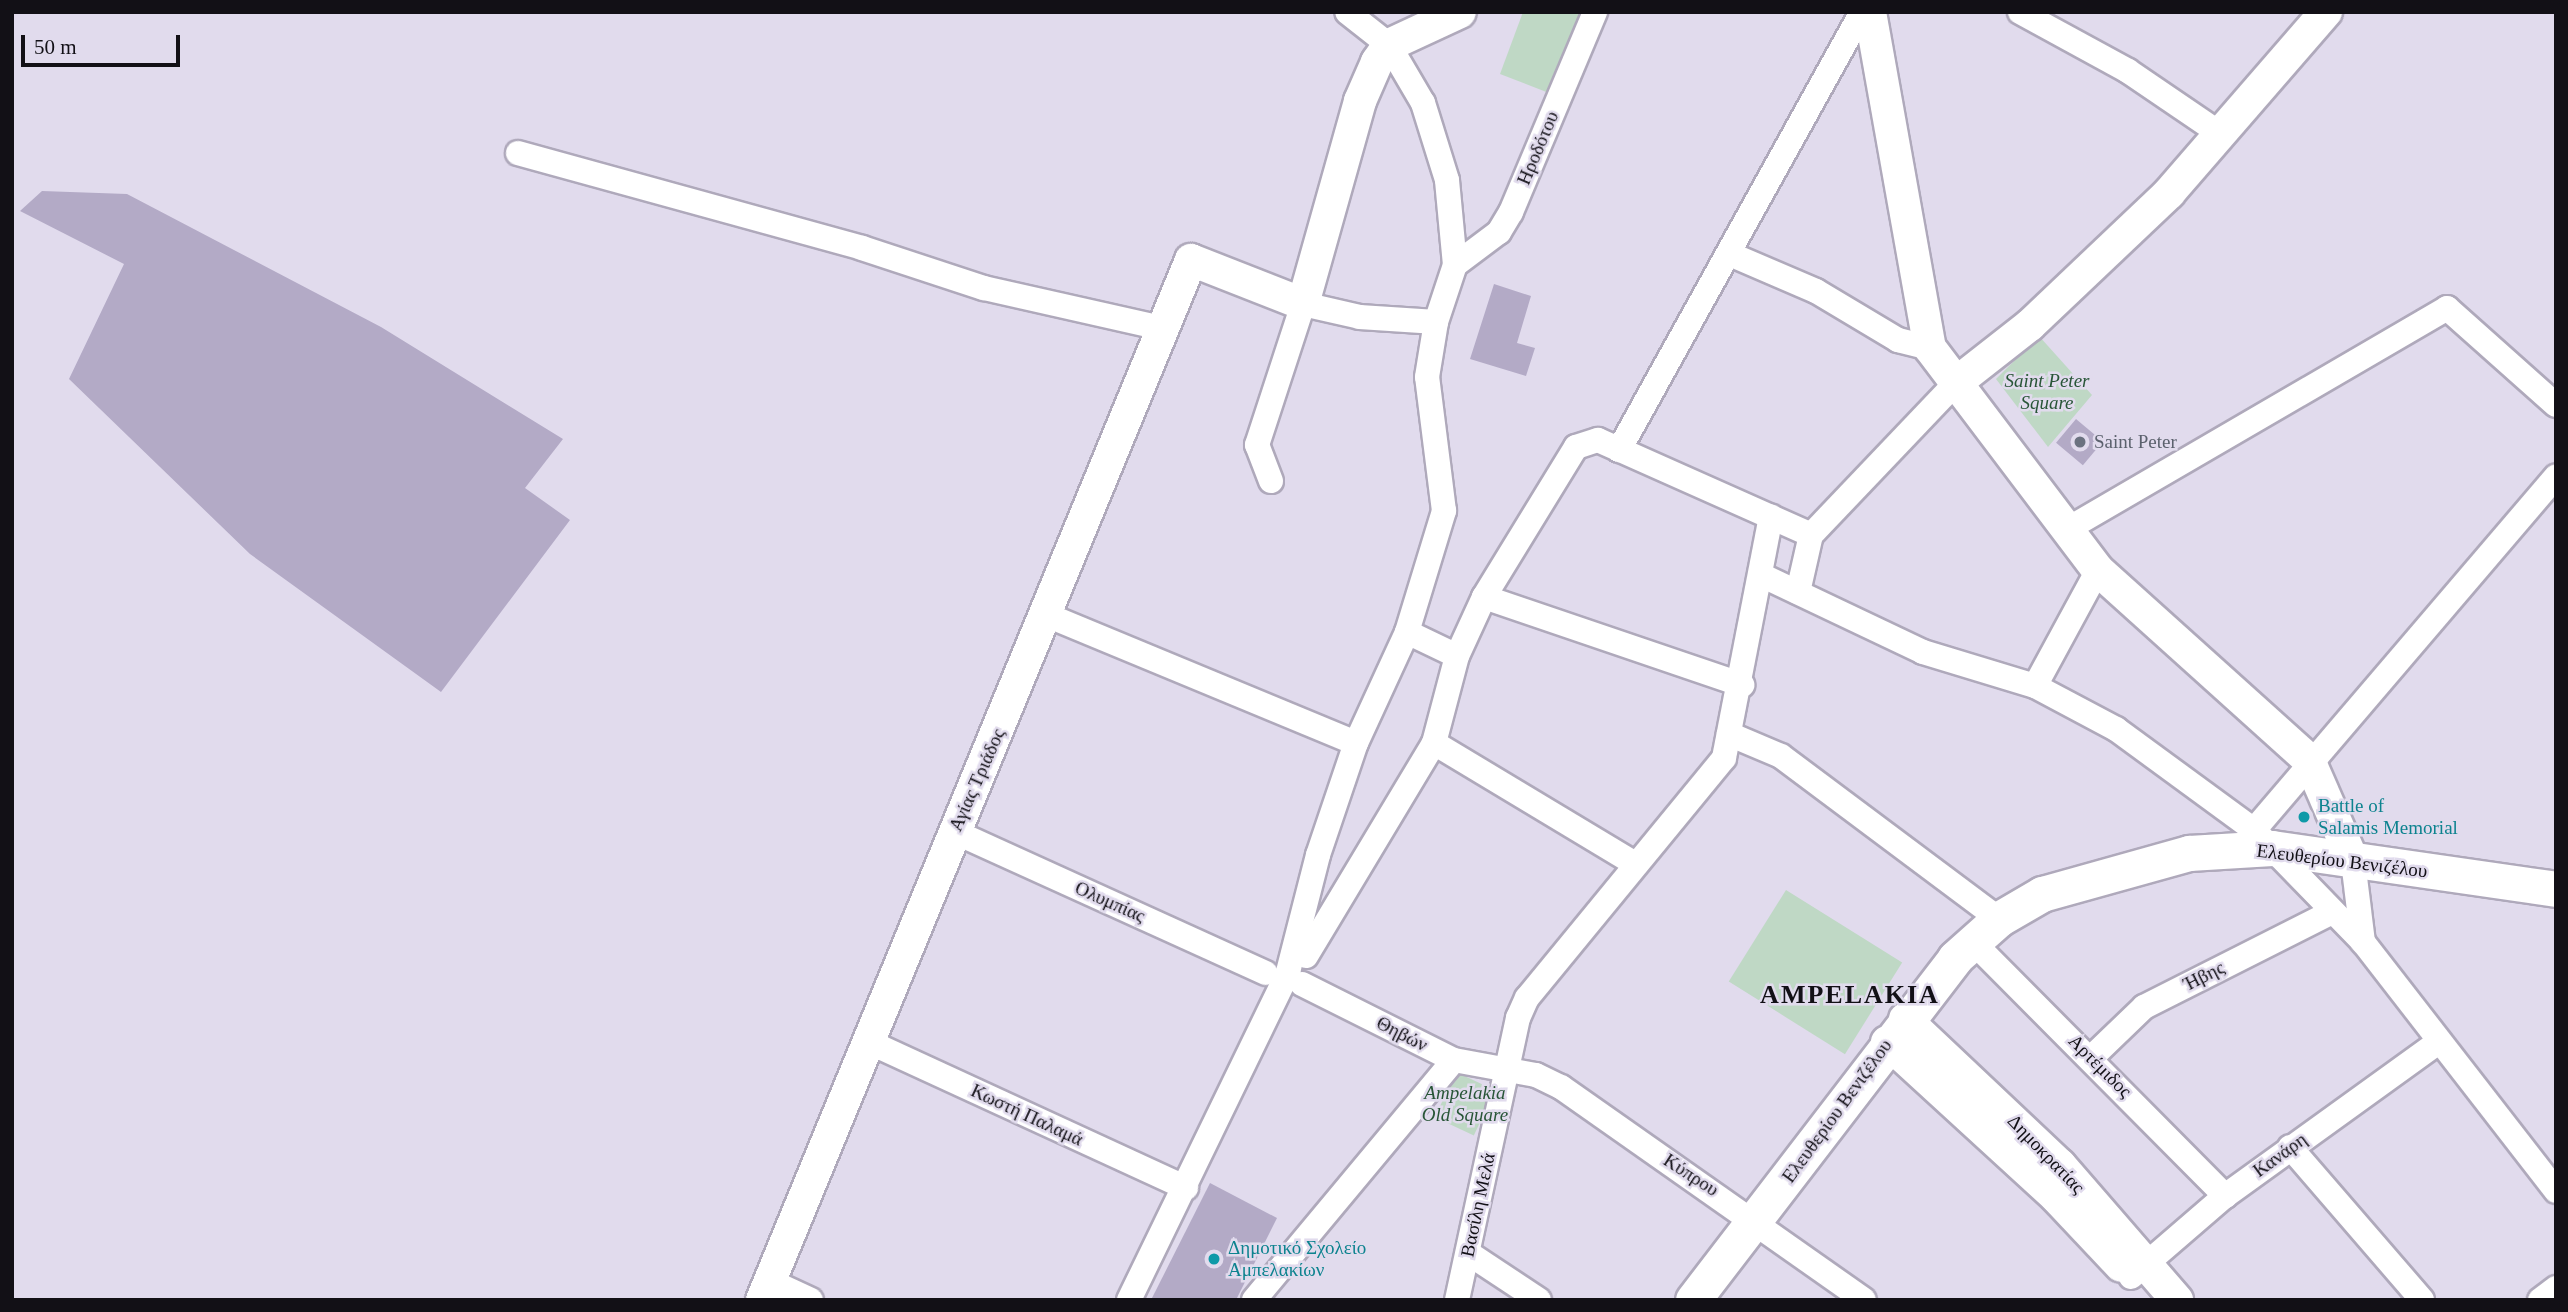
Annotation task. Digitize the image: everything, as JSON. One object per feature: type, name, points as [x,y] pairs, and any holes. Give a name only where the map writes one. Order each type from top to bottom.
[{"type":"main road","name":"Ελευθερίου Βενιζέλου","points":[[1693,1300],[1759,1220],[1896,1030],[1971,940],[1999,919],[2073,883],[2189,853],[2263,839],[2353,860],[2556,889]]},
{"type":"street","points":[[1129,1300],[1186,1188],[1288,972],[1318,855],[1356,743],[1407,632],[1444,511],[1427,376],[1436,322],[1455,265],[1455,225],[1443,167],[1423,103],[1389,45],[1347,12]]},
{"type":"street","points":[[1271,481],[1257,445],[1303,304],[1360,101],[1389,45],[1460,12]]},
{"type":"street","name":"Ηροδότου","points":[[1455,265],[1499,232],[1511,212],[1595,12]]},
{"type":"street","points":[[1619,450],[1732,255],[1862,12]]},
{"type":"street","points":[[1870,12],[1930,348],[2098,570],[2308,760],[2353,860],[2363,942]]},
{"type":"street","points":[[2020,12],[2128,71],[2222,135]]},
{"type":"street","points":[[1798,592],[1811,535],[1956,383],[2030,325],[2222,135],[2326,12]]},
{"type":"street","points":[[518,153],[799,229],[984,288],[1166,329]]},
{"type":"street","points":[[1732,255],[1816,291],[1898,340],[1930,348]]},
{"type":"street","name":"Αγίας Τριάδος","points":[[766,1290],[955,832],[1049,616],[1166,329],[1191,260],[1303,304]]},
{"type":"street","points":[[1303,304],[1360,317],[1436,322]]},
{"type":"street","points":[[2066,530],[2447,308],[2556,405]]},
{"type":"street","points":[[1306,956],[1354,869],[1434,743],[1457,656],[1484,597],[1576,447],[1598,440],[1811,535]]},
{"type":"street","points":[[2263,839],[2308,760],[2556,477]]},
{"type":"street","name":"Βασίλη Μελά","points":[[1457,1300],[1507,1070],[1528,998],[1634,864],[1700,792],[1724,758],[1742,685],[1771,517]]},
{"type":"street","points":[[2035,686],[2098,570]]},
{"type":"street","points":[[1761,575],[1923,652],[2035,686],[2116,729],[2263,839],[2330,914],[2363,942],[2437,1043],[2556,1191]]},
{"type":"street","points":[[1484,597],[1742,685]]},
{"type":"street","points":[[1049,616],[1356,743]]},
{"type":"street","points":[[1407,632],[1457,656]]},
{"type":"street","points":[[1729,734],[1781,756],[1999,919]]},
{"type":"street","points":[[1434,743],[1634,864]]},
{"type":"street","name":"Ολυμπίας","points":[[955,832],[1266,973]]},
{"type":"street","points":[[1318,855],[1354,869]]},
{"type":"street","name":"Ήβης","points":[[2092,1057],[2144,1007],[2330,914]]},
{"type":"street","name":"Αρτέμιδος","points":[[1971,940],[2092,1057],[2225,1196]]},
{"type":"street","name":"Θηβών","points":[[1302,984],[1454,1060],[1507,1070]]},
{"type":"street","name":"Δημοκρατίας","points":[[1896,1030],[2060,1165],[2142,1280],[2177,1300]]},
{"type":"street","name":"Κωστή Παλαμά","points":[[869,1042],[1186,1188]]},
{"type":"street","name":"Κανάρη","points":[[2142,1280],[2225,1196],[2437,1043]]},
{"type":"street","points":[[1254,1300],[1454,1060]]},
{"type":"street","name":"Κύπρου","points":[[1507,1070],[1561,1087],[1759,1220],[1864,1300]]},
{"type":"street","points":[[2290,1147],[2422,1300]]},
{"type":"street","points":[[1468,1253],[1539,1300]]},
{"type":"street","points":[[2540,1300],[2556,1288]]},
{"type":"street","points":[[766,1290],[811,1300]]},
{"type":"green space","points":[[1523,12],[1586,12],[1554,95],[1500,74]]},
{"type":"green space","name":"Saint Peter Square","points":[[2039,336],[2092,395],[2048,447],[1996,379]]},
{"type":"green space","points":[[1786,890],[1902,963],[1845,1054],[1729,982]]},
{"type":"green space","name":"Ampelakia Old Square","points":[[1456,1072],[1495,1090],[1474,1135],[1435,1117]]},
{"type":"building","points":[[42,191],[127,194],[381,327],[563,439],[525,488],[570,520],[441,692],[250,554],[69,379],[124,264],[20,211]]},
{"type":"building","points":[[1494,284],[1531,296],[1517,343],[1535,348],[1526,376],[1470,359]]},
{"type":"building","name":"Saint Peter","points":[[2076,419],[2103,441],[2083,465],[2056,443]]},
{"type":"building","name":"Δημοτικό Σχολείο Αμπελακίων","points":[[1210,1183],[1277,1218],[1236,1300],[1151,1300]]},
{"type":"place","name":"Saint Peter","points":[[2080,442]]},
{"type":"place","name":"Battle of Salamis Memorial","points":[[2304,817]]},
{"type":"place","name":"Δημοτικό Σχολείο Αμπελακίων","points":[[1214,1259]]},
{"type":"district","name":"AMPELAKIA","points":[[1850,995]]}]
